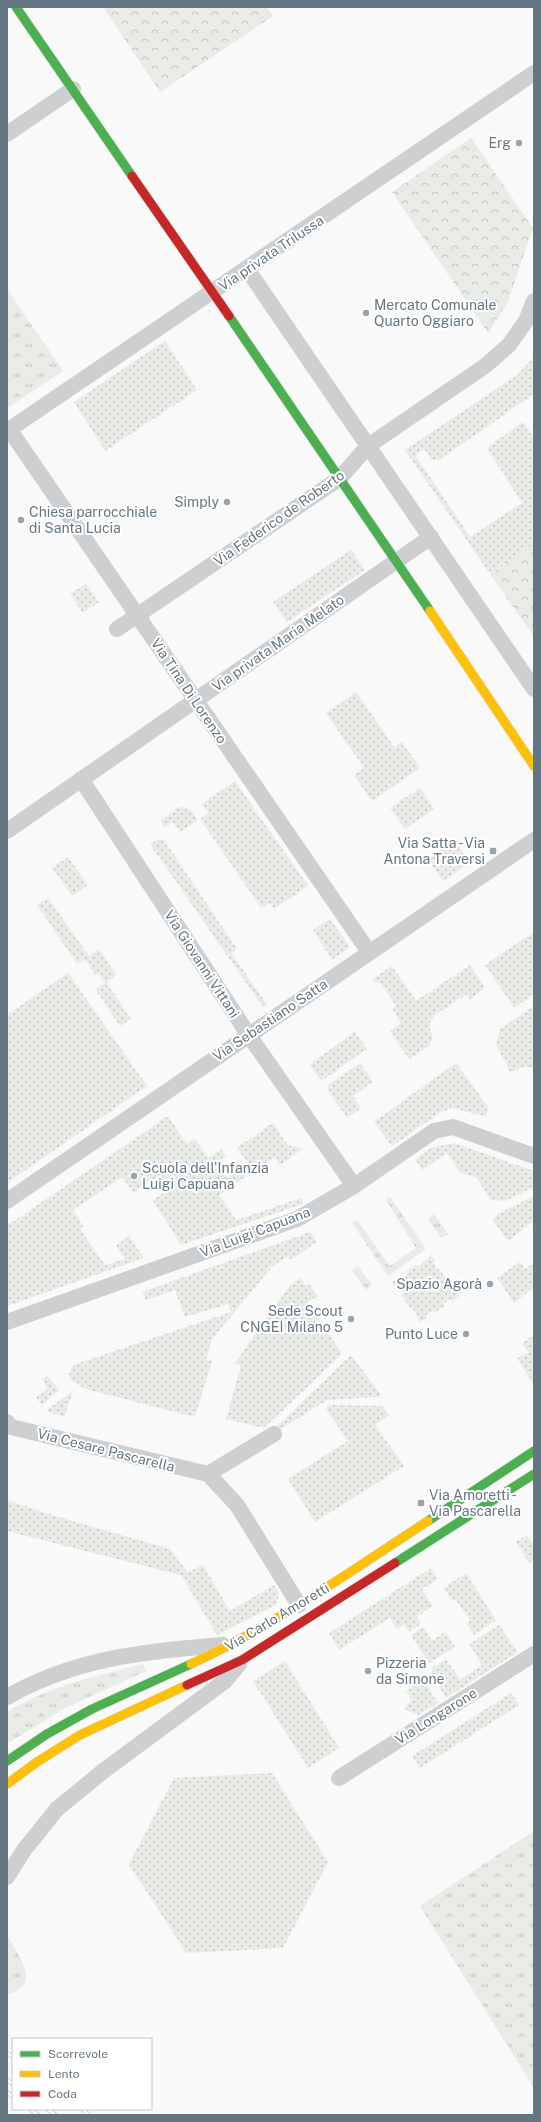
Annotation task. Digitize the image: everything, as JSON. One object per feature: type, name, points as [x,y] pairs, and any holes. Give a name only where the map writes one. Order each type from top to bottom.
[{"type":"street","points":[[16,7],[340,478],[534,766]]},
{"type":"street","name":"Via privata Trilussa","points":[[8,430],[247,270],[534,73]]},
{"type":"street","points":[[7,134],[73,89]]},
{"type":"street","points":[[247,270],[534,689]]},
{"type":"street","name":"Via Federico de Roberto","points":[[117,629],[340,478],[368,446],[485,366],[509,345],[526,321],[534,301]]},
{"type":"street","name":"Via Tina Di Lorenzo","points":[[8,430],[369,952]]},
{"type":"street","name":"Via privata Maria Melato","points":[[7,831],[431,537]]},
{"type":"street","name":"Via Giovanni Vittani","points":[[81,779],[248,1034],[354,1186]]},
{"type":"street","name":"Via Sebastiano Satta","points":[[7,1201],[248,1034],[534,840]]},
{"type":"street","name":"Via Luigi Capuana","points":[[7,1322],[284,1224],[313,1211],[354,1186],[434,1131],[443,1128],[453,1127],[534,1156]]},
{"type":"street","name":"Via Cesare Pascarella","points":[[7,1422],[11,1426],[208,1474]]},
{"type":"street","points":[[274,1434],[208,1474],[237,1505],[299,1605]]},
{"type":"street","name":"Via Carlo Amoretti","points":[[7,1761],[47,1734],[87,1712],[234,1644],[299,1605],[534,1451]]},
{"type":"street","name":"Via Carlo Amoretti","points":[[7,1784],[37,1762],[80,1735],[242,1660],[534,1474]]},
{"type":"street","points":[[7,1697],[37,1680],[79,1665],[145,1652],[234,1644]]},
{"type":"street","name":"Via Longarone","points":[[339,1778],[534,1654]]},
{"type":"street","name":"Via Carlo Amoretti","points":[[7,1878],[24,1850],[57,1809],[225,1681],[242,1660]]},
{"type":"green space","points":[[103,7],[267,7],[273,16],[160,92]]},
{"type":"green space","points":[[471,138],[533,228],[508,302],[488,333],[392,192]]},
{"type":"green space","points":[[7,289],[63,371],[7,408]]},
{"type":"green space","points":[[165,341],[197,390],[105,451],[74,402]]},
{"type":"green space","points":[[534,357],[534,394],[439,460],[432,460],[424,449],[415,455],[470,537],[522,503],[487,448],[523,422],[534,438],[534,544],[490,574],[405,450],[517,375]]},
{"type":"green space","points":[[534,544],[534,637],[490,574]]},
{"type":"green space","points":[[351,550],[365,570],[287,622],[273,602]]},
{"type":"green space","points":[[86,584],[99,602],[83,613],[70,594]]},
{"type":"green space","points":[[356,692],[394,747],[402,742],[420,768],[372,801],[354,775],[364,768],[326,713]]},
{"type":"green space","points":[[235,781],[308,886],[274,909],[270,903],[261,908],[200,819],[209,813],[201,804]]},
{"type":"green space","points":[[420,788],[434,809],[405,829],[390,808]]},
{"type":"green space","points":[[180,807],[189,809],[198,820],[180,832],[173,822],[164,828],[161,820]]},
{"type":"green space","points":[[160,839],[164,840],[237,949],[232,954],[267,1005],[263,1007],[150,844]]},
{"type":"green space","points":[[455,841],[470,863],[443,881],[428,859]]},
{"type":"green space","points":[[68,857],[88,885],[72,896],[52,868]]},
{"type":"green space","points":[[48,898],[89,956],[99,949],[116,975],[107,983],[131,1019],[120,1026],[95,989],[105,983],[98,973],[95,975],[85,960],[77,964],[37,905]]},
{"type":"green space","points":[[330,919],[350,947],[332,960],[313,930]]},
{"type":"green space","points":[[534,932],[534,994],[514,1008],[485,965]]},
{"type":"green space","points":[[470,965],[485,988],[470,999],[467,994],[435,1015],[430,1022],[430,1031],[433,1037],[429,1046],[409,1059],[390,1031],[401,1023],[392,1009],[396,1006],[381,984],[371,980],[392,966],[416,1001]]},
{"type":"green space","points":[[68,973],[147,1086],[7,1183],[7,1015]]},
{"type":"green space","points":[[534,1006],[534,1067],[522,1067],[511,1073],[496,1045],[500,1029]]},
{"type":"green space","points":[[355,1032],[367,1049],[321,1081],[310,1064]]},
{"type":"green space","points":[[360,1063],[373,1082],[353,1096],[361,1108],[347,1118],[328,1090],[328,1085]]},
{"type":"green space","points":[[456,1063],[488,1107],[486,1117],[453,1108],[441,1112],[392,1146],[374,1122]]},
{"type":"green space","name":"Scuola dell'Infanzia Luigi Capuana","points":[[168,1116],[187,1144],[195,1139],[208,1158],[222,1149],[226,1156],[217,1162],[227,1178],[242,1169],[246,1176],[219,1195],[236,1220],[301,1198],[303,1204],[181,1245],[153,1200],[167,1190],[157,1177],[133,1193],[122,1177],[73,1210],[83,1226],[80,1229],[105,1265],[125,1259],[116,1245],[129,1236],[144,1258],[7,1306],[7,1226]]},
{"type":"green space","points":[[273,1123],[288,1146],[303,1149],[280,1165],[274,1157],[253,1171],[238,1147]]},
{"type":"green space","points":[[454,1143],[534,1171],[534,1187],[506,1201],[491,1200],[477,1178],[460,1172],[447,1153],[423,1170],[415,1160],[431,1148]]},
{"type":"green space","points":[[534,1196],[534,1221],[508,1241],[493,1220],[498,1214]]},
{"type":"green space","points":[[390,1197],[426,1249],[388,1276],[352,1223],[357,1220],[390,1266],[416,1248],[386,1200]]},
{"type":"green space","points":[[434,1214],[448,1234],[441,1238],[428,1219]]},
{"type":"green space","points":[[310,1232],[317,1242],[291,1260],[288,1256],[272,1267],[212,1339],[206,1360],[212,1361],[195,1417],[86,1389],[71,1380],[69,1375],[73,1365],[231,1312],[228,1304],[185,1317],[175,1290],[146,1300],[142,1292]]},
{"type":"green space","points":[[431,1255],[435,1261],[433,1263],[437,1270],[439,1269],[449,1283],[447,1284],[452,1291],[455,1290],[459,1296],[452,1301],[450,1299],[443,1304],[445,1306],[434,1313],[433,1311],[426,1315],[427,1318],[420,1322],[413,1308],[411,1309],[401,1295],[403,1294],[399,1287],[396,1288],[392,1282],[399,1277],[401,1279],[408,1274],[406,1272],[416,1265],[418,1267]]},
{"type":"green space","points":[[520,1262],[525,1269],[534,1263],[534,1287],[514,1303],[497,1278]]},
{"type":"green space","points":[[358,1266],[372,1285],[366,1290],[352,1270]]},
{"type":"green space","points":[[301,1278],[306,1286],[309,1284],[318,1296],[308,1302],[342,1354],[264,1428],[226,1419],[241,1366],[235,1363],[290,1285]]},
{"type":"green space","points":[[534,1335],[534,1385],[517,1358],[529,1353],[522,1343]]},
{"type":"green space","points":[[351,1355],[381,1395],[378,1397],[327,1400],[275,1433],[272,1431]]},
{"type":"green space","points":[[47,1376],[59,1390],[42,1405],[36,1397],[48,1389],[42,1379]]},
{"type":"green space","points":[[73,1391],[64,1417],[46,1411]]},
{"type":"green space","points":[[329,1405],[382,1406],[389,1415],[375,1425],[404,1466],[315,1522],[288,1479],[348,1441],[326,1408]]},
{"type":"green space","points":[[7,1500],[55,1516],[170,1549],[187,1572],[203,1565],[230,1611],[274,1585],[279,1593],[277,1604],[217,1635],[181,1575],[7,1531]]},
{"type":"green space","points":[[527,1535],[534,1546],[534,1560],[529,1563],[516,1542]]},
{"type":"green space","points":[[431,1568],[438,1579],[422,1589],[432,1606],[417,1617],[421,1624],[409,1632],[404,1624],[397,1629],[390,1618],[339,1650],[329,1633]]},
{"type":"green space","points":[[466,1573],[496,1620],[474,1635],[467,1624],[470,1621],[456,1600],[453,1601],[444,1588]]},
{"type":"green space","points":[[499,1625],[518,1652],[446,1698],[432,1675],[432,1668],[446,1659],[460,1680],[482,1665],[469,1644]]},
{"type":"green space","points":[[423,1627],[432,1641],[445,1632],[455,1647],[429,1663],[411,1635]]},
{"type":"green space","points":[[285,1661],[339,1748],[308,1768],[253,1681]]},
{"type":"green space","points":[[143,1664],[146,1671],[65,1708],[7,1744],[7,1712],[39,1695],[73,1683]]},
{"type":"green space","points":[[423,1680],[438,1703],[419,1715],[404,1709],[412,1700],[406,1691]]},
{"type":"green space","points":[[511,1693],[519,1705],[420,1768],[412,1756]]},
{"type":"green space","points":[[272,1773],[328,1862],[283,1948],[186,1953],[129,1864],[174,1778]]},
{"type":"green space","points":[[534,1831],[534,2088],[420,1906]]},
{"type":"green space","points":[[7,1935],[21,1959],[26,1977],[24,1984],[18,1990],[8,1994]]},
{"type":"railway","points":[[7,2053],[12,2056]]},
{"type":"railway","points":[[7,2080],[12,2083]]},
{"type":"railway","points":[[7,2092],[12,2096]]},
{"type":"railway","points":[[31,2110],[38,2115]]},
{"type":"railway","points":[[48,2110],[56,2115]]},
{"type":"railway","points":[[83,2110],[89,2115]]},
{"type":"traffic: fast","points":[[16,7],[132,176]]},
{"type":"traffic: fast","points":[[229,316],[430,611]]},
{"type":"traffic: fast","points":[[428,1521],[534,1451]]},
{"type":"traffic: fast","points":[[395,1563],[534,1474]]},
{"type":"traffic: fast","points":[[7,1761],[47,1734],[92,1709],[191,1664]]},
{"type":"traffic: slow","points":[[430,611],[534,766]]},
{"type":"traffic: slow","points":[[191,1664],[222,1649],[283,1615],[428,1521]]},
{"type":"traffic: slow","points":[[7,1784],[37,1762],[80,1735],[187,1685]]},
{"type":"traffic: jam","points":[[132,176],[229,316]]},
{"type":"traffic: jam","points":[[187,1685],[242,1660],[395,1563]]},
{"type":"place","name":"Erg","points":[[519,143]]},
{"type":"place","name":"Mercato Comunale Quarto Oggiaro","points":[[366,313]]},
{"type":"place","name":"Simply","points":[[227,502]]},
{"type":"place","name":"Chiesa parrocchiale di Santa Lucia","points":[[21,520]]},
{"type":"place","name":"Via Satta - Via Antona Traversi","points":[[493,851]]},
{"type":"place","name":"Scuola dell'Infanzia Luigi Capuana","points":[[134,1176]]},
{"type":"place","name":"Spazio Agorà","points":[[490,1284]]},
{"type":"place","name":"Sede Scout CNGEI Milano 5","points":[[351,1319]]},
{"type":"place","name":"Punto Luce","points":[[466,1334]]},
{"type":"place","name":"Via Amoretti - Via Pascarella","points":[[421,1503]]},
{"type":"place","name":"Pizzeria da Simone","points":[[368,1671]]}]
